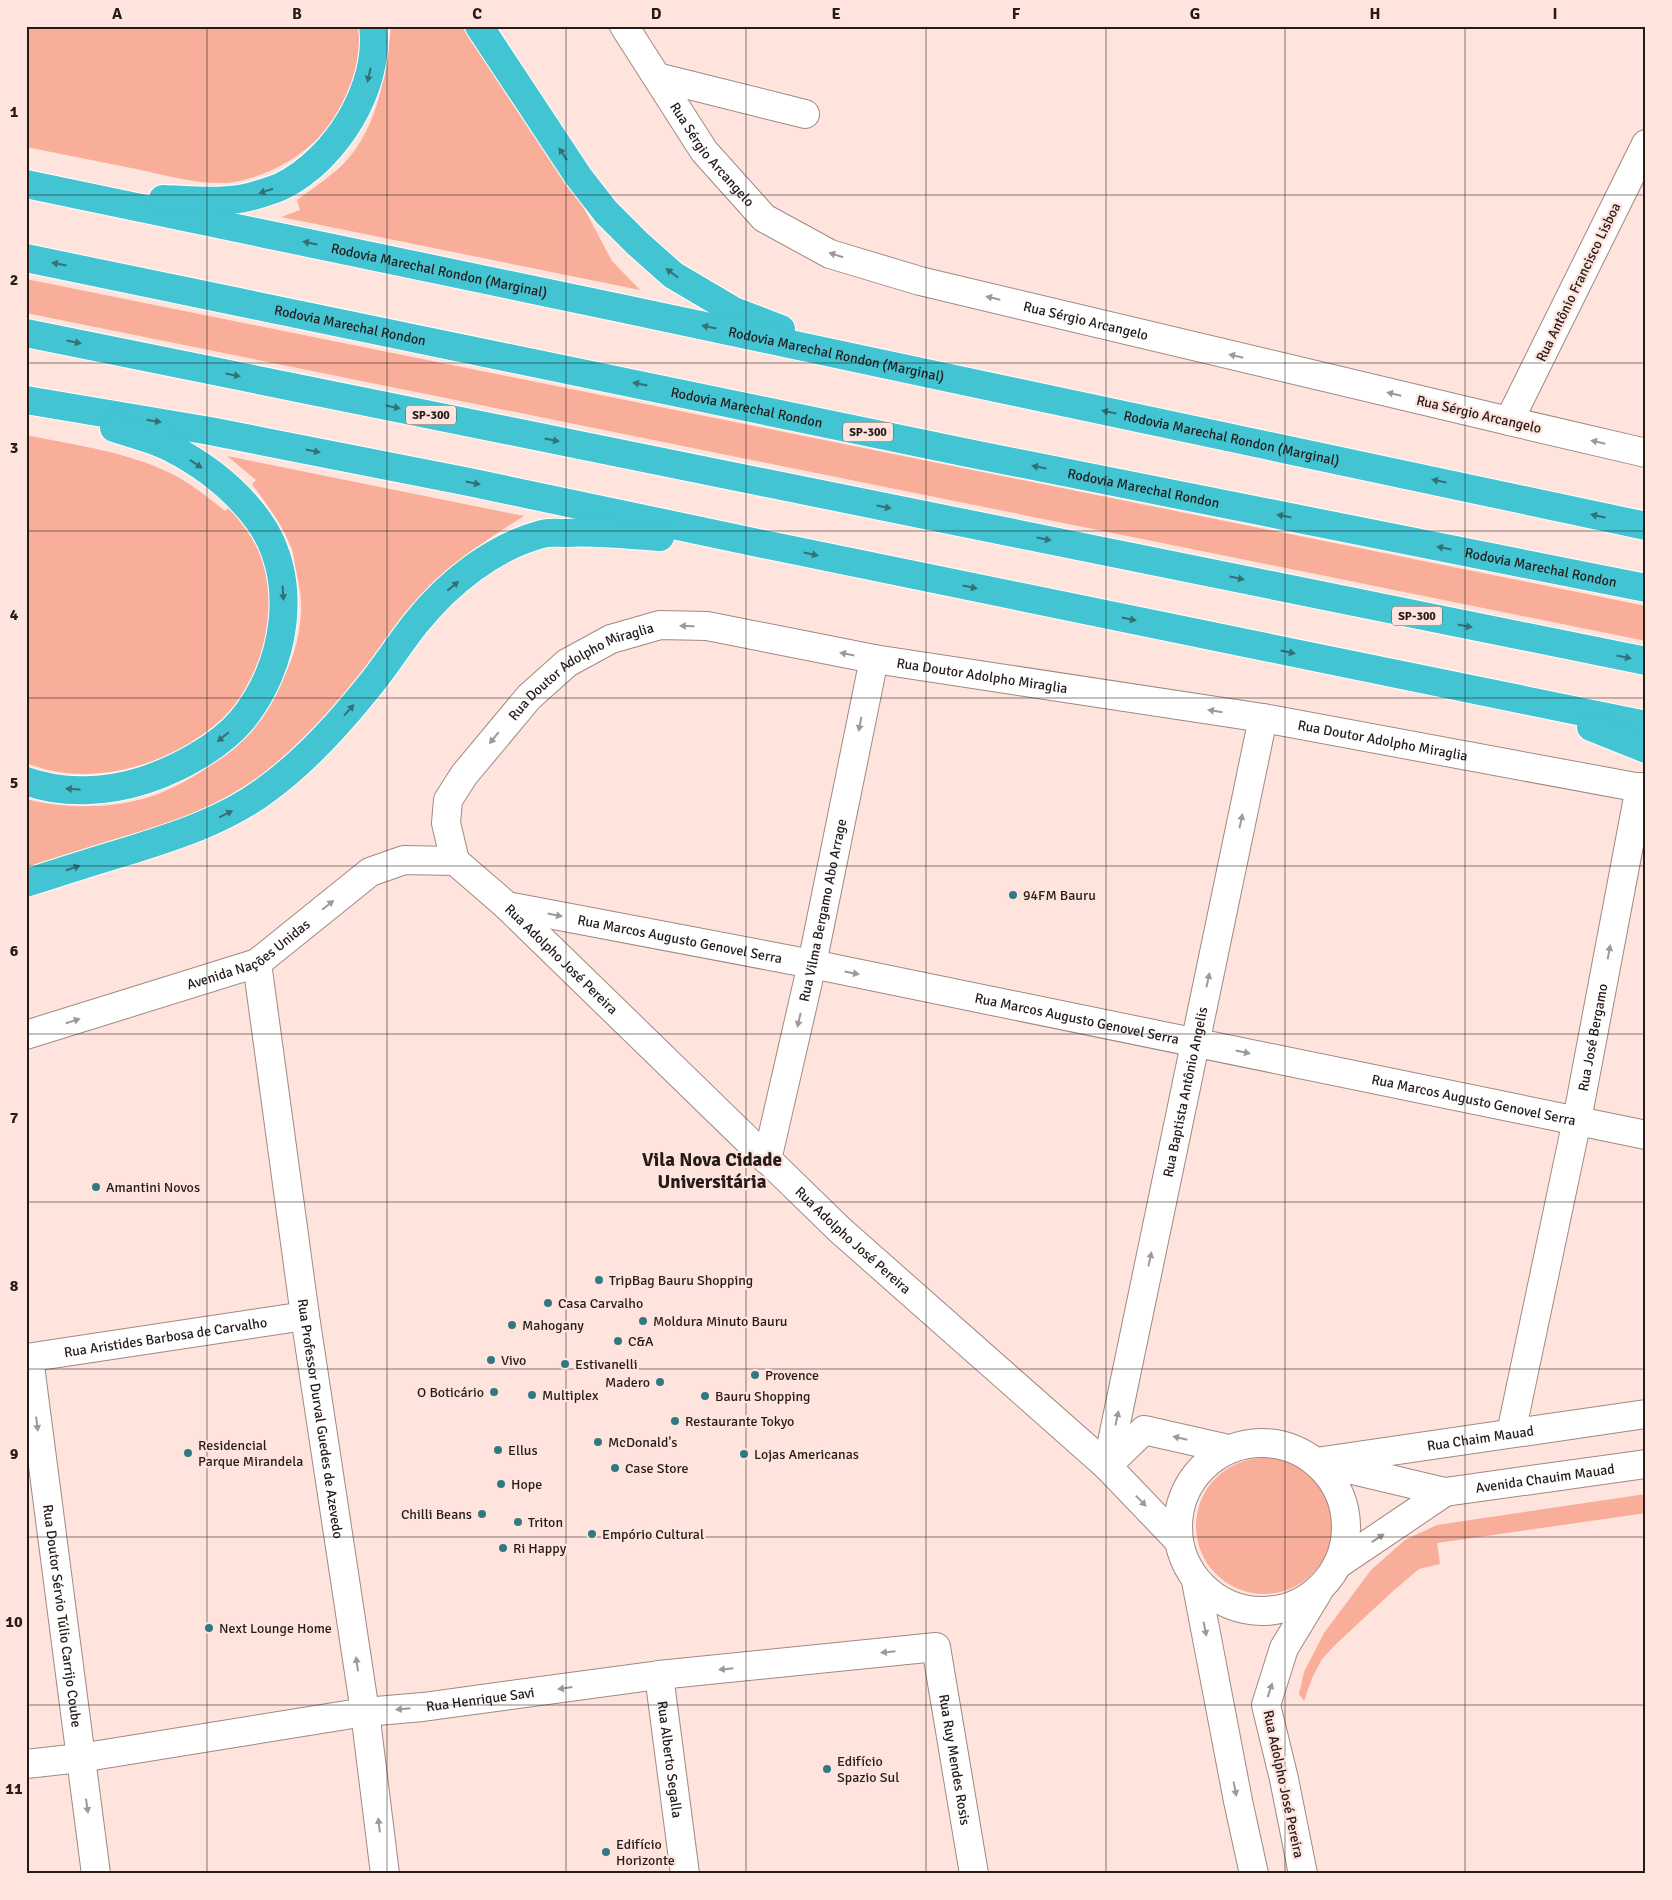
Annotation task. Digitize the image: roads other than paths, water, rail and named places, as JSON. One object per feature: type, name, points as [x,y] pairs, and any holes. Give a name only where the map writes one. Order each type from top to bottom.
[{"type":"highway","points":[[70,193],[221,201],[252,196],[281,186],[299,176],[320,158],[336,142],[352,116],[365,91],[372,60],[373,26]]},
{"type":"highway","points":[[479,26],[578,176],[606,212],[644,250],[673,275],[734,311],[859,359]]},
{"type":"highway","name":"Rodovia Marechal Rondon (Marginal)","points":[[26,184],[1646,526]]},
{"type":"highway","name":"Rodovia Marechal Rondon","points":[[26,258],[983,456],[1646,588]]},
{"type":"highway","name":"SP-300","points":[[26,333],[1646,662]]},
{"type":"highway","points":[[31,401],[230,434],[1646,725]]},
{"type":"highway","points":[[26,781],[36,785],[66,789],[110,788],[158,776],[205,751],[240,722],[256,702],[275,660],[284,607],[282,576],[274,549],[259,521],[235,494],[200,466],[170,447],[31,401]]},
{"type":"highway","points":[[26,883],[159,841],[207,823],[241,807],[267,790],[302,761],[335,726],[367,690],[417,622],[444,592],[479,564],[515,544],[544,534],[588,532],[763,544]]},
{"type":"highway","points":[[1529,702],[1646,749]]},
{"type":"street","name":"Rua Sérgio Arcangelo","points":[[624,26],[704,151],[764,218],[830,254],[920,281],[1646,453]]},
{"type":"street","points":[[657,77],[805,114]]},
{"type":"street","name":"Rua Antônio Francisco Lisboa","points":[[1509,421],[1646,144]]},
{"type":"street","name":"Rua Doutor Adolpho Miraglia","points":[[455,861],[446,823],[448,800],[464,775],[529,697],[567,663],[611,639],[660,625],[707,626],[874,659],[1263,718],[1643,788]]},
{"type":"street","name":"Rua Vilma Bergamo Abo Arrage","points":[[767,1160],[812,964],[874,659]]},
{"type":"street","name":"Rua Baptista Antônio Angelis","points":[[1107,1466],[1263,718]]},
{"type":"street","name":"Rua José Bergamo","points":[[1512,1433],[1643,788]]},
{"type":"street","name":"Avenida Nações Unidas","points":[[26,1035],[258,963],[370,872],[404,860],[455,861]]},
{"type":"street","name":"Rua Adolpho José Pereira","points":[[455,861],[507,906],[840,1230],[1107,1466],[1177,1538]]},
{"type":"street","name":"Rua Marcos Augusto Genovel Serra","points":[[507,906],[812,964],[1646,1135]]},
{"type":"street","name":"Rua Professor Durval Guedes de Azevedo","points":[[258,963],[305,1316],[364,1712],[386,1874]]},
{"type":"street","name":"Rua Aristides Barbosa de Carvalho","points":[[27,1358],[305,1316]]},
{"type":"street","name":"Rua Doutor Sérvio Túlio Carrijo Coube","points":[[27,1358],[96,1874]]},
{"type":"street","name":"Rua Chaim Mauad","points":[[1316,1462],[1646,1414]]},
{"type":"street","points":[[1107,1466],[1144,1430],[1228,1449]]},
{"type":"street","points":[[1249,1442],[1272,1442],[1294,1448],[1316,1462],[1333,1481],[1344,1508],[1346,1537],[1337,1565],[1321,1588],[1298,1604],[1271,1611],[1243,1610],[1217,1600],[1196,1581],[1184,1561],[1177,1538],[1178,1511],[1188,1485],[1205,1464],[1228,1449],[1249,1442]]},
{"type":"street","name":"Avenida Chauim Mauad","points":[[1316,1462],[1446,1492],[1646,1464]]},
{"type":"street","name":"Avenida Chauim Mauad","points":[[1337,1565],[1446,1492]]},
{"type":"street","points":[[1196,1581],[1238,1801],[1254,1874]]},
{"type":"street","name":"Rua Adolpho José Pereira","points":[[1303,1874],[1284,1779],[1266,1705],[1284,1648],[1321,1588]]},
{"type":"street","name":"Rua Henrique Savi","points":[[26,1764],[80,1758],[364,1712],[423,1707],[659,1675],[936,1647]]},
{"type":"street","name":"Rua Ruy Mendes Rosis","points":[[936,1647],[974,1874]]},
{"type":"street","name":"Rua Alberto Segalla","points":[[659,1675],[685,1874]]},
{"type":"place","name":"94FM Bauru","points":[[1013,895]]},
{"type":"place","name":"Amantini Novos","points":[[96,1187]]},
{"type":"place","name":"TripBag Bauru Shopping","points":[[599,1280]]},
{"type":"place","name":"Casa Carvalho","points":[[548,1303]]},
{"type":"place","name":"Moldura Minuto Bauru","points":[[643,1321]]},
{"type":"place","name":"Mahogany","points":[[512,1325]]},
{"type":"place","name":"C&A","points":[[618,1341]]},
{"type":"place","name":"Vivo","points":[[491,1360]]},
{"type":"place","name":"Estivanelli","points":[[565,1364]]},
{"type":"place","name":"Provence","points":[[755,1375]]},
{"type":"place","name":"Madero","points":[[660,1382]]},
{"type":"place","name":"O Boticário","points":[[494,1392]]},
{"type":"place","name":"Multiplex","points":[[532,1395]]},
{"type":"place","name":"Bauru Shopping","points":[[705,1396]]},
{"type":"place","name":"Restaurante Tokyo","points":[[675,1421]]},
{"type":"place","name":"McDonald's","points":[[598,1442]]},
{"type":"place","name":"Ellus","points":[[498,1450]]},
{"type":"place","name":"Residencial Parque Mirandela","points":[[188,1453]]},
{"type":"place","name":"Lojas Americanas","points":[[744,1454]]},
{"type":"place","name":"Case Store","points":[[615,1468]]},
{"type":"place","name":"Hope","points":[[501,1484]]},
{"type":"place","name":"Chilli Beans","points":[[482,1514]]},
{"type":"place","name":"Triton","points":[[518,1522]]},
{"type":"place","name":"Empório Cultural","points":[[592,1534]]},
{"type":"place","name":"Ri Happy","points":[[503,1548]]},
{"type":"place","name":"Next Lounge Home","points":[[209,1628]]},
{"type":"place","name":"Edifício Spazio Sul","points":[[827,1769]]},
{"type":"place","name":"Edifício Horizonte","points":[[606,1852]]},
{"type":"district","name":"Vila Nova Cidade Universitária","points":[[712,1170]]}]
